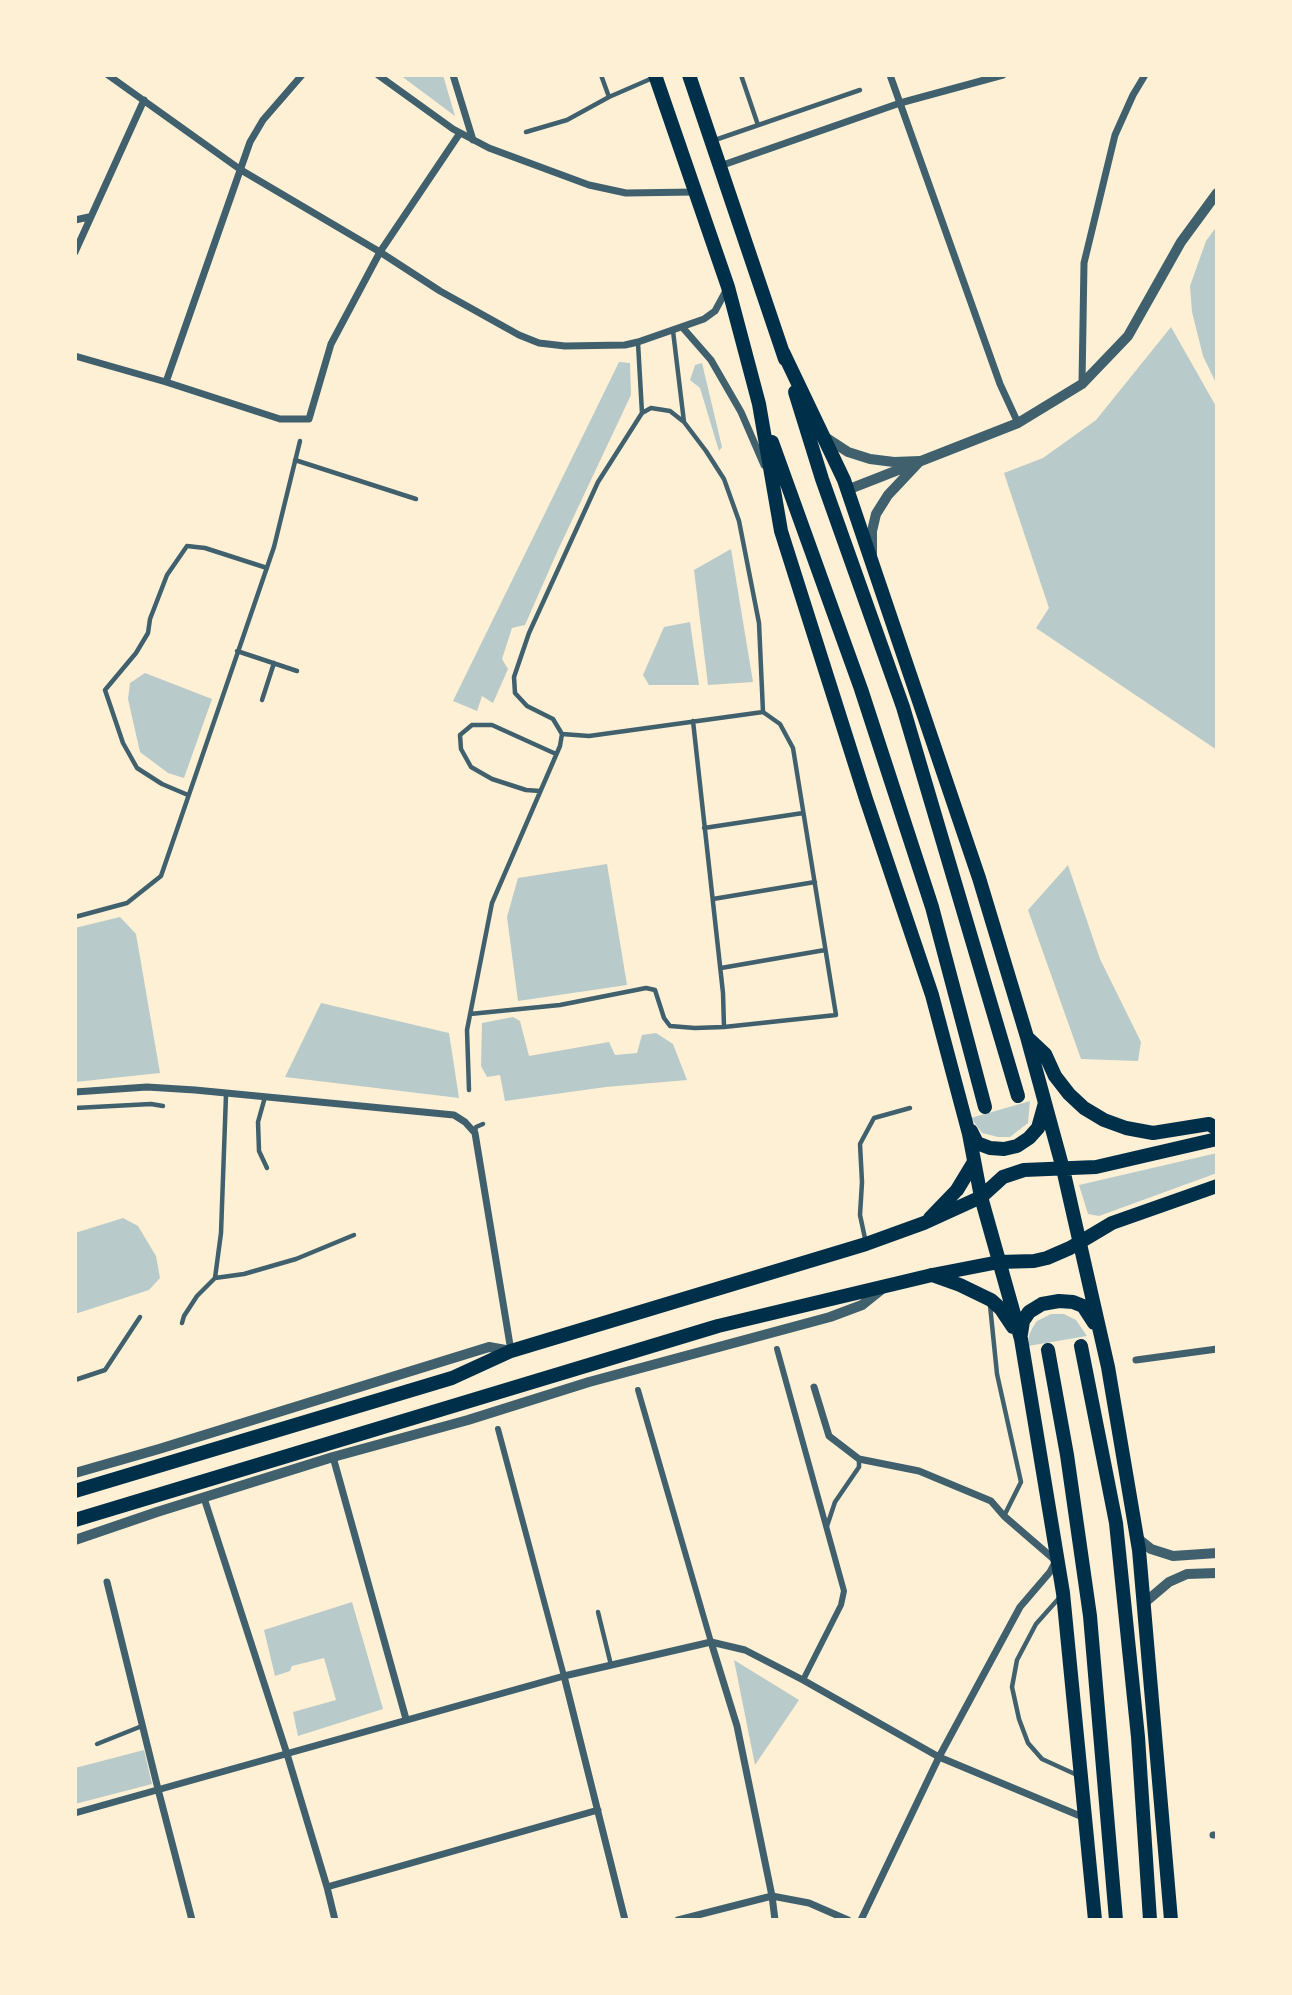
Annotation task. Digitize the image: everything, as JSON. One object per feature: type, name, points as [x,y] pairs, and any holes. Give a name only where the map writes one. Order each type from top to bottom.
[{"type":"main road","points":[[689,75],[783,352],[822,479],[903,707],[1018,1096]]},
{"type":"main road","points":[[655,76],[728,287],[759,404],[781,531],[932,995],[963,1110],[981,1197],[1021,1339],[1063,1593],[1095,1920]]},
{"type":"main road","points":[[783,352],[848,490],[979,878],[1063,1169],[1108,1367],[1136,1537],[1171,1920]]},
{"type":"main road","points":[[759,404],[861,689],[932,907],[985,1107]]},
{"type":"main road","points":[[1027,1037],[1045,1054],[1055,1076],[1069,1094],[1084,1108],[1104,1120],[1126,1129],[1153,1133],[1209,1124],[1217,1129]]},
{"type":"main road","points":[[963,1110],[977,1143],[1004,1149],[1017,1146],[1038,1128],[1045,1101]]},
{"type":"main road","points":[[75,1491],[452,1378],[512,1351],[866,1244],[924,1223],[981,1197],[995,1183],[1013,1173],[1038,1168],[1096,1167],[1217,1139]]},
{"type":"main road","points":[[924,1223],[957,1190],[974,1162]]},
{"type":"main road","points":[[75,1520],[681,1337],[932,1275],[999,1262],[1047,1258],[1112,1223],[1217,1186]]},
{"type":"main road","points":[[932,1275],[991,1300],[1001,1308],[1021,1339]]},
{"type":"main road","points":[[1021,1339],[1023,1321],[1029,1312],[1042,1304],[1059,1301],[1083,1306],[1091,1315],[1100,1338]]},
{"type":"main road","points":[[1081,1346],[1116,1523],[1138,1737],[1150,1920]]},
{"type":"main road","points":[[1048,1350],[1067,1455],[1090,1616],[1115,1920]]},
{"type":"street","points":[[108,75],[241,170],[380,252],[440,291],[519,335],[539,343],[565,346],[625,345],[638,342],[683,328],[715,311],[728,287]]},
{"type":"street","points":[[166,382],[204,267],[250,142],[263,120],[302,75]]},
{"type":"street","points":[[378,75],[473,140],[589,185],[626,193],[695,192]]},
{"type":"street","points":[[453,75],[473,140]]},
{"type":"street","points":[[890,75],[1000,384],[1018,423]]},
{"type":"street","points":[[718,166],[900,103],[1003,75]]},
{"type":"street","points":[[1082,384],[1084,264],[1115,135],[1144,75]]},
{"type":"street","points":[[75,252],[144,100]]},
{"type":"street","points":[[75,356],[280,419],[309,419],[331,344],[380,252],[460,133]]},
{"type":"street","points":[[848,490],[1018,423],[1082,384],[1128,336],[1181,242],[1217,193]]},
{"type":"street","points":[[75,220],[89,217]]},
{"type":"street","points":[[683,328],[711,360],[740,412],[773,483]]},
{"type":"street","points":[[825,437],[848,452],[870,458],[894,462],[920,461]]},
{"type":"street","points":[[873,567],[871,548],[876,514],[888,495],[920,461]]},
{"type":"street","points":[[75,1092],[147,1087],[454,1115],[475,1133],[512,1351],[489,1347],[75,1473]]},
{"type":"street","points":[[75,1541],[333,1457],[468,1420],[589,1382],[830,1317],[862,1305],[887,1286]]},
{"type":"street","points":[[777,1349],[844,1591],[841,1605],[803,1680]]},
{"type":"street","points":[[1136,1360],[1217,1349]]},
{"type":"street","points":[[814,1387],[829,1436],[859,1459],[919,1471],[991,1501],[1004,1516],[1056,1560],[1050,1572],[1020,1607],[939,1758],[861,1920]]},
{"type":"street","points":[[638,1390],[737,1726],[775,1920]]},
{"type":"street","points":[[498,1429],[625,1920]]},
{"type":"street","points":[[333,1457],[406,1719]]},
{"type":"street","points":[[204,1498],[287,1754],[327,1887],[334,1920]]},
{"type":"street","points":[[1136,1537],[1151,1549],[1173,1556],[1217,1553]]},
{"type":"street","points":[[1143,1604],[1169,1582],[1187,1574],[1217,1573]]},
{"type":"street","points":[[107,1582],[192,1920]]},
{"type":"street","points":[[75,1813],[564,1676],[711,1642],[745,1650],[939,1758],[1086,1819]]},
{"type":"street","points":[[327,1887],[598,1810]]},
{"type":"street","points":[[678,1920],[772,1896],[809,1903],[848,1920]]},
{"type":"lane","points":[[601,75],[609,97]]},
{"type":"lane","points":[[741,75],[758,125]]},
{"type":"lane","points":[[526,132],[567,120],[655,76]]},
{"type":"lane","points":[[710,141],[860,90]]},
{"type":"lane","points":[[673,331],[684,422]]},
{"type":"lane","points":[[638,342],[642,413]]},
{"type":"lane","points":[[469,1090],[467,1030],[492,903],[556,754],[562,734],[553,719],[527,706],[515,693],[514,677],[529,633],[598,482],[642,413],[651,408],[670,411],[684,422],[724,479],[739,521],[759,623],[763,712]]},
{"type":"lane","points":[[75,917],[127,903],[160,876],[274,547],[300,441]]},
{"type":"lane","points":[[295,460],[416,499]]},
{"type":"lane","points":[[188,795],[162,784],[137,768],[124,743],[105,690],[136,653],[148,633],[150,620],[167,575],[187,546],[205,548],[267,568]]},
{"type":"lane","points":[[237,651],[297,671]]},
{"type":"lane","points":[[262,700],[274,663]]},
{"type":"lane","points":[[470,1014],[561,1004],[646,988],[655,990],[664,1018],[670,1026],[724,1027],[836,1015],[793,748],[780,724],[763,712],[589,736],[562,734]]},
{"type":"lane","points":[[693,721],[721,968],[724,1027]]},
{"type":"lane","points":[[540,791],[526,790],[492,779],[471,767],[461,750],[460,735],[472,725],[492,725],[556,754]]},
{"type":"lane","points":[[704,828],[804,813]]},
{"type":"lane","points":[[713,900],[815,883]]},
{"type":"lane","points":[[721,968],[825,950]]},
{"type":"lane","points":[[215,1278],[221,1233],[226,1094]]},
{"type":"lane","points":[[265,1097],[258,1122],[260,1151],[267,1168]]},
{"type":"lane","points":[[75,1108],[151,1104],[163,1106]]},
{"type":"lane","points":[[866,1244],[860,1215],[860,1144],[874,1118],[910,1108]]},
{"type":"lane","points":[[475,1133],[476,1127],[483,1124]]},
{"type":"lane","points":[[182,1323],[197,1296],[215,1278],[244,1274],[296,1259],[354,1235]]},
{"type":"lane","points":[[991,1300],[989,1311],[997,1374],[1021,1482],[1004,1516]]},
{"type":"lane","points":[[75,1380],[105,1370],[140,1317]]},
{"type":"lane","points":[[826,1530],[835,1502],[859,1467],[859,1459]]},
{"type":"lane","points":[[1063,1593],[1037,1624],[1017,1660],[1012,1687],[1028,1743],[1042,1759],[1082,1778]]},
{"type":"lane","points":[[598,1612],[611,1665]]},
{"type":"lane","points":[[97,1744],[142,1726]]},
{"type":"shaded area","points":[[400,75],[443,75],[455,116]]},
{"type":"shaded area","points":[[1217,226],[1217,385],[1203,356],[1192,312],[1190,286],[1206,241]]},
{"type":"shaded area","points":[[1171,327],[1217,408],[1217,750],[1036,628],[1049,608],[1004,473],[1043,458],[1096,420]]},
{"type":"shaded area","points":[[619,362],[630,363],[631,395],[525,625],[512,628],[502,659],[508,669],[493,703],[482,696],[477,711],[453,701]]},
{"type":"shaded area","points":[[702,363],[722,447],[719,451],[700,388],[690,380],[695,365]]},
{"type":"shaded area","points":[[731,549],[753,682],[708,685],[694,570]]},
{"type":"shaded area","points":[[690,622],[699,685],[649,685],[643,675],[664,627]]},
{"type":"shaded area","points":[[145,673],[212,699],[184,778],[168,773],[140,752],[128,699],[130,683]]},
{"type":"shaded area","points":[[607,864],[627,985],[518,1001],[507,917],[518,878]]},
{"type":"shaded area","points":[[1068,865],[1100,959],[1141,1042],[1138,1061],[1081,1059],[1028,910]]},
{"type":"shaded area","points":[[120,917],[136,934],[160,1073],[75,1082],[75,928]]},
{"type":"shaded area","points":[[321,1003],[449,1033],[459,1098],[285,1077]]},
{"type":"shaded area","points":[[513,1017],[520,1021],[529,1056],[609,1042],[615,1055],[637,1053],[642,1035],[656,1033],[673,1044],[687,1080],[606,1087],[505,1101],[500,1075],[487,1077],[481,1066],[482,1023]]},
{"type":"shaded area","points":[[1030,1101],[1028,1123],[1010,1137],[982,1133],[971,1118]]},
{"type":"shaded area","points":[[1217,1153],[1217,1173],[1099,1216],[1088,1214],[1079,1185]]},
{"type":"shaded area","points":[[123,1218],[138,1226],[156,1256],[160,1278],[149,1290],[75,1314],[75,1233]]},
{"type":"shaded area","points":[[1051,1314],[1064,1314],[1076,1320],[1087,1336],[1028,1346],[1029,1335],[1037,1321]]},
{"type":"shaded area","points":[[352,1602],[383,1709],[298,1736],[293,1712],[336,1700],[324,1658],[292,1666],[290,1671],[275,1676],[264,1630]]},
{"type":"shaded area","points":[[734,1660],[799,1700],[755,1765]]},
{"type":"shaded area","points":[[144,1750],[152,1784],[75,1804],[75,1768]]}]
